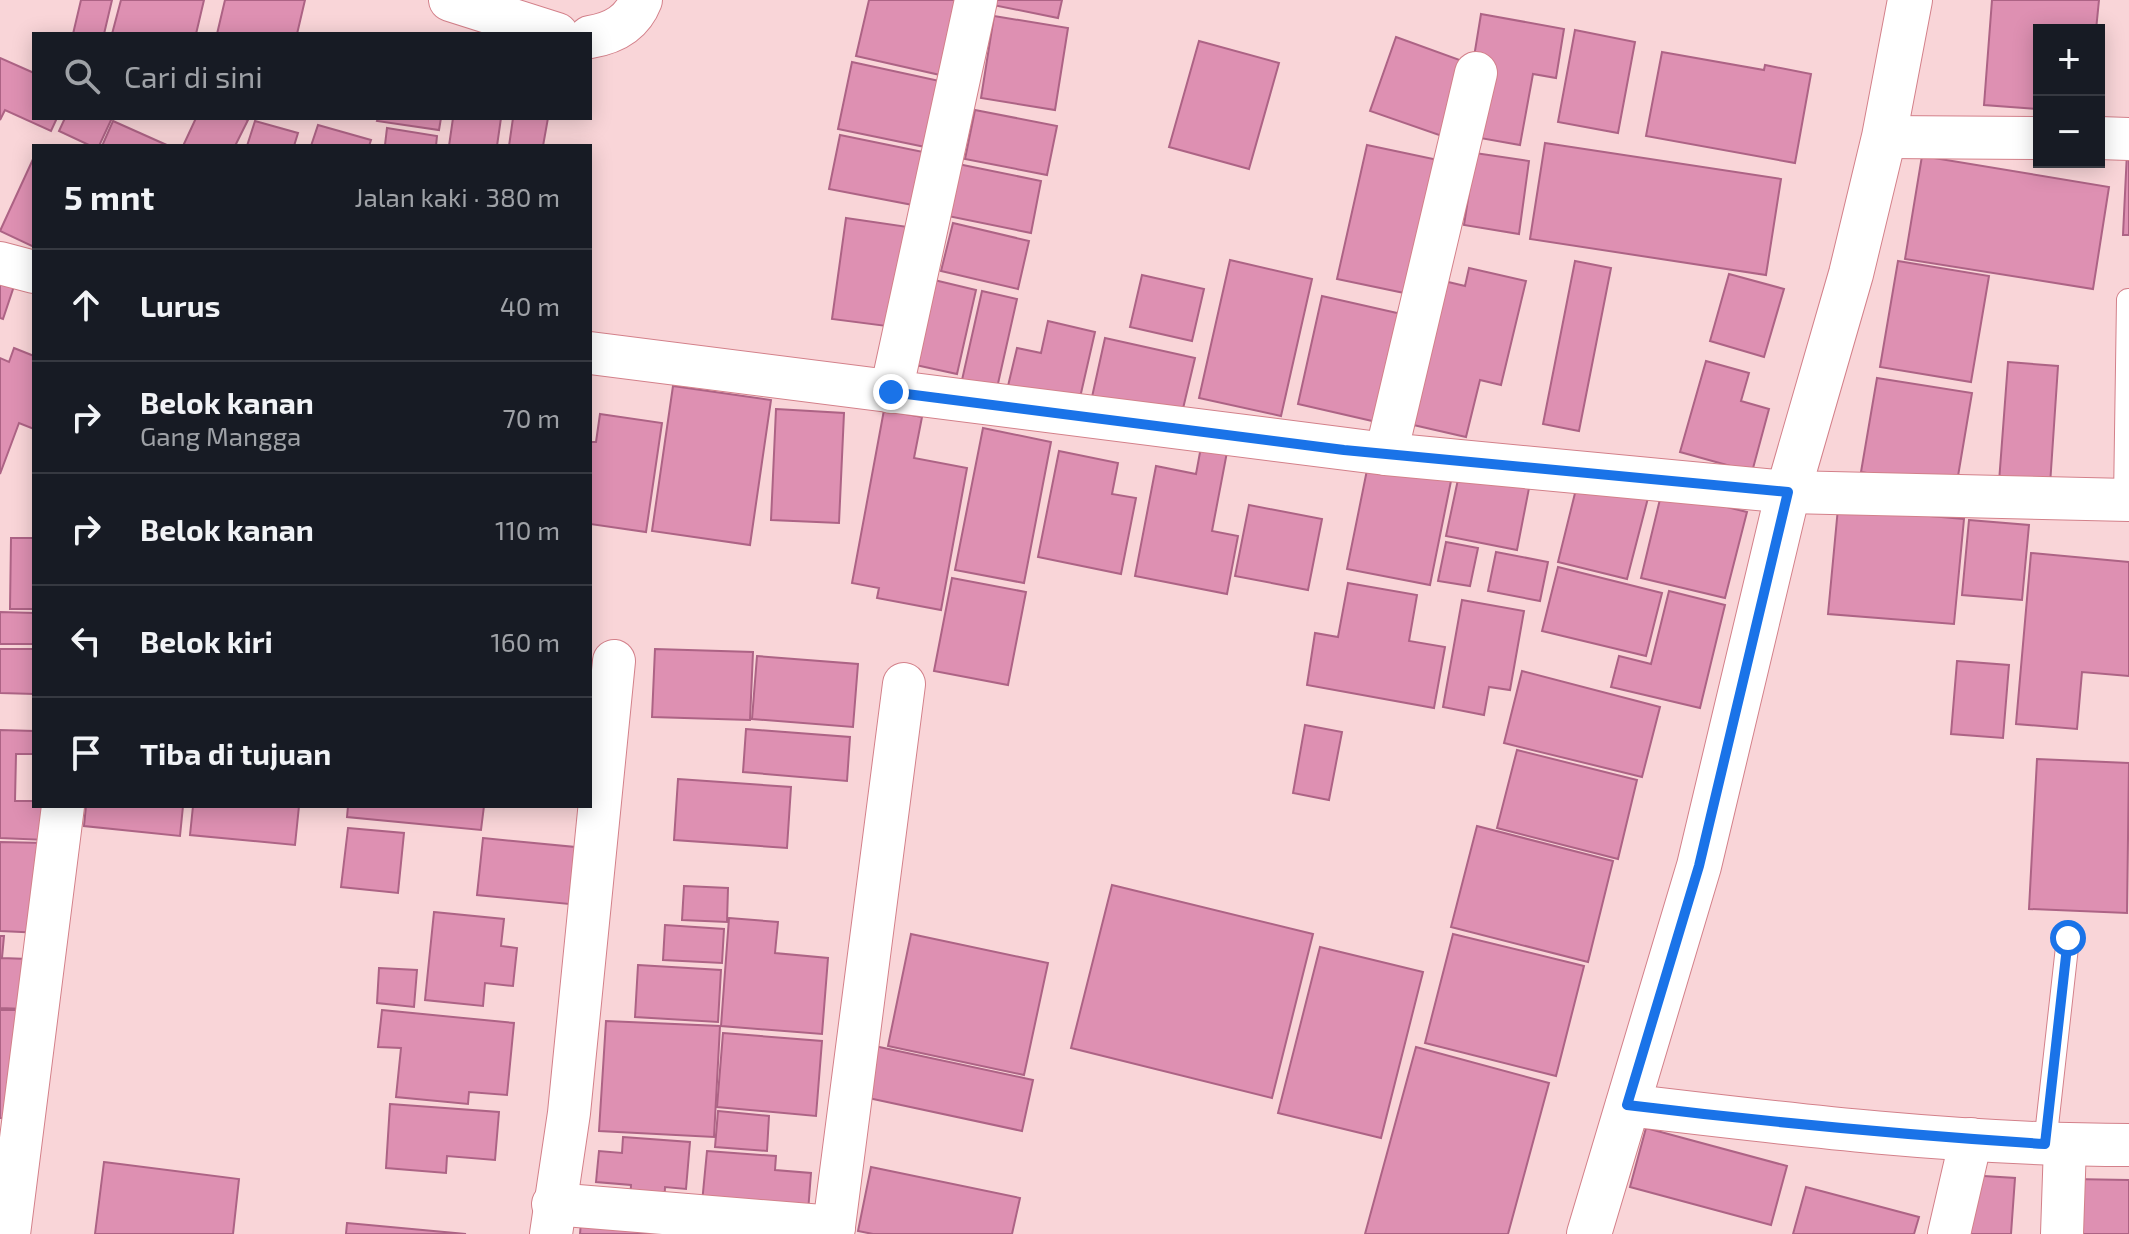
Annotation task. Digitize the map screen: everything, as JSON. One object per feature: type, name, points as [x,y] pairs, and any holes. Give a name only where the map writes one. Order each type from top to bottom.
[{"type":"street","points":[[450,0],[551,32]]},
{"type":"street","points":[[592,37],[606,34],[626,23],[637,11],[641,0]]},
{"type":"street","points":[[891,392],[976,0]]},
{"type":"street","points":[[1589,1234],[1699,866],[1788,492],[1851,274],[1884,137],[1910,0]]},
{"type":"street","points":[[1386,454],[1476,73]]},
{"type":"street","points":[[1884,137],[2033,138]]},
{"type":"street","points":[[2105,138],[2129,139]]},
{"type":"street","points":[[0,263],[32,271]]},
{"type":"street","points":[[592,353],[1386,454],[1788,492],[2127,500]]},
{"type":"street","points":[[614,661],[569,1113],[552,1219],[833,1231],[904,684]]},
{"type":"street","points":[[9,1234],[63,808]]},
{"type":"street","points":[[1627,1105],[1791,1125],[2055,1144],[2129,1145]]},
{"type":"street","points":[[1949,1234],[1971,1139]]},
{"type":"street","points":[[2055,1144],[2062,1234]]},
{"type":"lane","points":[[2127,500],[2128,300]]},
{"type":"lane","points":[[2055,1144],[2068,938]]},
{"type":"building","points":[[81,0],[112,0],[104,32],[73,32]]},
{"type":"building","points":[[121,0],[204,0],[196,32],[113,32]]},
{"type":"building","points":[[225,0],[305,0],[297,32],[217,32]]},
{"type":"building","points":[[869,0],[957,0],[940,75],[856,56]]},
{"type":"building","points":[[983,0],[1062,0],[1058,18],[983,3]]},
{"type":"building","points":[[1992,0],[2099,0],[2097,24],[2033,24],[2033,109],[1984,105]]},
{"type":"building","points":[[1481,14],[1564,29],[1556,78],[1533,74],[1520,145],[1480,138],[1473,63]]},
{"type":"building","points":[[994,16],[1068,28],[1055,110],[981,98]]},
{"type":"building","points":[[1575,30],[1635,42],[1618,133],[1558,122]]},
{"type":"building","points":[[1396,37],[1468,63],[1442,136],[1370,111]]},
{"type":"building","points":[[1199,41],[1279,63],[1249,169],[1169,147]]},
{"type":"building","points":[[1662,52],[1764,70],[1765,65],[1811,74],[1795,163],[1646,136]]},
{"type":"building","points":[[0,58],[32,72],[32,120],[56,120],[51,131],[5,110],[0,120]]},
{"type":"building","points":[[852,62],[944,82],[930,148],[838,129]]},
{"type":"building","points":[[975,110],[1057,126],[1047,175],[965,159]]},
{"type":"building","points":[[64,120],[111,120],[100,144],[87,144],[59,131]]},
{"type":"building","points":[[195,120],[248,120],[236,144],[184,144]]},
{"type":"building","points":[[377,120],[441,120],[439,130]]},
{"type":"building","points":[[453,120],[501,120],[497,144],[449,144]]},
{"type":"building","points":[[513,120],[548,120],[543,144],[509,144]]},
{"type":"building","points":[[113,121],[165,144],[103,144]]},
{"type":"building","points":[[255,121],[298,133],[295,144],[248,144]]},
{"type":"building","points":[[318,125],[371,140],[370,144],[312,144]]},
{"type":"building","points":[[387,128],[437,136],[436,144],[385,144]]},
{"type":"building","points":[[840,135],[928,153],[918,206],[829,189]]},
{"type":"building","points":[[1545,143],[1781,179],[1766,275],[1530,239]]},
{"type":"building","points":[[1367,145],[1438,160],[1409,294],[1337,279]]},
{"type":"building","points":[[2127,152],[2129,235],[2123,235]]},
{"type":"building","points":[[1475,153],[1529,161],[1519,234],[1464,225]]},
{"type":"building","points":[[1922,156],[2109,187],[2093,289],[1905,259]]},
{"type":"building","points":[[32,161],[32,246],[0,231]]},
{"type":"building","points":[[958,164],[1041,181],[1031,233],[948,216]]},
{"type":"building","points":[[846,218],[908,227],[894,327],[832,319]]},
{"type":"building","points":[[953,223],[1029,241],[1018,289],[941,271]]},
{"type":"building","points":[[1230,260],[1312,279],[1281,416],[1199,398]]},
{"type":"building","points":[[1575,261],[1611,268],[1579,431],[1543,424]]},
{"type":"building","points":[[1898,261],[1989,276],[1971,382],[1880,367]]},
{"type":"building","points":[[1469,268],[1526,281],[1501,385],[1480,380],[1466,437],[1409,424],[1444,281],[1465,286]]},
{"type":"building","points":[[1729,274],[1784,289],[1764,357],[1710,341]]},
{"type":"building","points":[[1142,275],[1204,289],[1192,341],[1130,327]]},
{"type":"building","points":[[930,279],[976,290],[957,374],[911,364]]},
{"type":"building","points":[[0,281],[14,286],[3,319],[0,318]]},
{"type":"building","points":[[982,291],[1017,299],[997,388],[962,380]]},
{"type":"building","points":[[1322,296],[1406,315],[1381,423],[1298,404]]},
{"type":"building","points":[[1048,321],[1095,332],[1079,402],[1008,386],[1017,348],[1041,353]]},
{"type":"building","points":[[1105,338],[1195,358],[1181,417],[1092,397]]},
{"type":"building","points":[[14,348],[32,355],[32,428],[19,423],[0,474],[0,358],[9,362]]},
{"type":"building","points":[[1706,361],[1749,373],[1741,401],[1769,409],[1752,472],[1680,452]]},
{"type":"building","points":[[2008,362],[2058,366],[2050,485],[1999,482]]},
{"type":"building","points":[[1877,378],[1972,393],[1956,488],[1861,472]]},
{"type":"building","points":[[673,386],[771,400],[750,545],[652,531]]},
{"type":"building","points":[[776,409],[844,413],[839,523],[771,520]]},
{"type":"building","points":[[884,410],[922,417],[914,458],[967,468],[941,610],[877,598],[879,588],[852,583]]},
{"type":"building","points":[[600,414],[662,423],[646,532],[592,524],[592,442],[596,442]]},
{"type":"building","points":[[983,428],[1051,442],[1024,583],[955,570]]},
{"type":"building","points":[[1201,447],[1227,452],[1212,531],[1238,536],[1227,594],[1135,576],[1156,466],[1196,474]]},
{"type":"building","points":[[1059,451],[1118,463],[1112,494],[1136,498],[1121,574],[1038,557]]},
{"type":"building","points":[[1368,465],[1451,481],[1430,585],[1347,569]]},
{"type":"building","points":[[1460,470],[1530,483],[1517,550],[1446,536]]},
{"type":"building","points":[[1578,481],[1648,498],[1627,579],[1558,562]]},
{"type":"building","points":[[1662,491],[1747,512],[1725,598],[1641,578]]},
{"type":"building","points":[[1249,505],[1322,519],[1308,590],[1235,576]]},
{"type":"building","points":[[1838,508],[1964,519],[1954,624],[1828,614]]},
{"type":"building","points":[[1969,520],[2029,525],[2022,600],[1962,595]]},
{"type":"building","points":[[11,538],[32,538],[32,609],[10,609]]},
{"type":"building","points":[[1446,542],[1478,548],[1470,586],[1438,581]]},
{"type":"building","points":[[1496,552],[1548,562],[1540,601],[1488,591]]},
{"type":"building","points":[[2031,553],[2129,562],[2129,676],[2082,672],[2077,729],[2016,724]]},
{"type":"building","points":[[1558,567],[1662,593],[1646,656],[1542,631]]},
{"type":"building","points":[[952,578],[1026,592],[1008,685],[934,671]]},
{"type":"building","points":[[1348,583],[1417,595],[1409,641],[1445,647],[1434,708],[1307,685],[1315,633],[1338,637]]},
{"type":"building","points":[[1669,591],[1725,605],[1700,708],[1611,687],[1619,656],[1651,664]]},
{"type":"building","points":[[1462,600],[1524,611],[1510,690],[1489,687],[1484,715],[1443,707]]},
{"type":"building","points":[[0,612],[32,613],[32,644],[0,644]]},
{"type":"building","points":[[0,649],[32,649],[32,694],[0,693]]},
{"type":"building","points":[[655,649],[753,652],[750,720],[652,717]]},
{"type":"building","points":[[757,656],[858,664],[853,727],[752,719]]},
{"type":"building","points":[[1957,661],[2009,665],[2003,738],[1951,734]]},
{"type":"building","points":[[1522,671],[1660,707],[1642,777],[1504,743]]},
{"type":"building","points":[[1305,725],[1342,732],[1329,800],[1293,793]]},
{"type":"building","points":[[746,729],[850,737],[847,781],[743,772]]},
{"type":"building","points":[[0,730],[32,731],[32,754],[16,754],[15,801],[32,801],[32,808],[47,808],[46,840],[0,838]]},
{"type":"building","points":[[1517,750],[1637,780],[1618,859],[1497,828]]},
{"type":"building","points":[[2037,759],[2129,763],[2127,913],[2029,909]]},
{"type":"building","points":[[678,779],[791,787],[787,848],[674,840]]},
{"type":"building","points":[[86,808],[183,808],[180,836],[84,826]]},
{"type":"building","points":[[193,808],[299,808],[295,845],[190,835]]},
{"type":"building","points":[[348,808],[484,808],[481,830],[347,817]]},
{"type":"building","points":[[1477,826],[1613,861],[1588,962],[1451,927]]},
{"type":"building","points":[[348,828],[404,833],[398,893],[341,887]]},
{"type":"building","points":[[483,838],[575,847],[569,904],[477,895]]},
{"type":"building","points":[[0,842],[45,843],[42,933],[0,931]]},
{"type":"building","points":[[1112,885],[1313,934],[1272,1098],[1071,1048]]},
{"type":"building","points":[[684,886],[728,888],[727,922],[682,920]]},
{"type":"building","points":[[434,912],[504,919],[501,946],[517,948],[513,986],[485,983],[483,1006],[425,1000]]},
{"type":"building","points":[[729,918],[778,922],[775,953],[828,958],[822,1034],[721,1026]]},
{"type":"building","points":[[665,925],[724,929],[722,963],[663,960]]},
{"type":"building","points":[[911,934],[1048,963],[1024,1075],[888,1046]]},
{"type":"building","points":[[1453,934],[1584,966],[1556,1076],[1425,1043]]},
{"type":"building","points":[[0,936],[4,936],[2,958],[28,959],[25,1009],[0,1008]]},
{"type":"building","points":[[1320,947],[1423,972],[1381,1138],[1278,1113]]},
{"type":"building","points":[[638,965],[721,970],[718,1022],[635,1017]]},
{"type":"building","points":[[379,968],[417,970],[414,1007],[377,1003]]},
{"type":"building","points":[[0,1010],[21,1010],[18,1119],[0,1118]]},
{"type":"building","points":[[382,1010],[514,1023],[507,1095],[469,1092],[468,1104],[396,1097],[401,1048],[378,1047]]},
{"type":"building","points":[[606,1021],[720,1026],[714,1137],[599,1131]]},
{"type":"building","points":[[723,1033],[822,1041],[816,1116],[717,1107]]},
{"type":"building","points":[[870,1045],[1033,1080],[1022,1131],[859,1096]]},
{"type":"building","points":[[1416,1047],[1549,1083],[1508,1234],[1365,1234]]},
{"type":"building","points":[[390,1104],[499,1112],[495,1160],[447,1156],[446,1173],[386,1168]]},
{"type":"building","points":[[718,1111],[769,1116],[767,1151],[715,1147]]},
{"type":"building","points":[[1646,1128],[1787,1166],[1771,1225],[1630,1187]]},
{"type":"building","points":[[623,1137],[690,1142],[686,1189],[665,1187],[664,1208],[630,1205],[631,1185],[596,1182],[599,1151],[622,1153]]},
{"type":"building","points":[[707,1151],[776,1156],[775,1170],[811,1173],[808,1212],[702,1203]]},
{"type":"building","points":[[104,1162],[239,1179],[233,1234],[95,1234]]},
{"type":"building","points":[[871,1167],[1020,1198],[1012,1234],[873,1234],[858,1231]]},
{"type":"building","points":[[1968,1175],[2015,1178],[2011,1234],[1964,1234]]},
{"type":"building","points":[[2071,1179],[2129,1180],[2129,1234],[2070,1234]]},
{"type":"building","points":[[1806,1187],[1919,1217],[1914,1234],[1793,1234]]},
{"type":"building","points":[[582,1210],[656,1217],[655,1234],[580,1234]]},
{"type":"building","points":[[347,1223],[466,1234],[346,1234]]},
{"type":"route","points":[[891,392],[1344,450],[1788,492],[1699,866],[1627,1105],[1791,1125],[2045,1144],[2068,938]]}]
